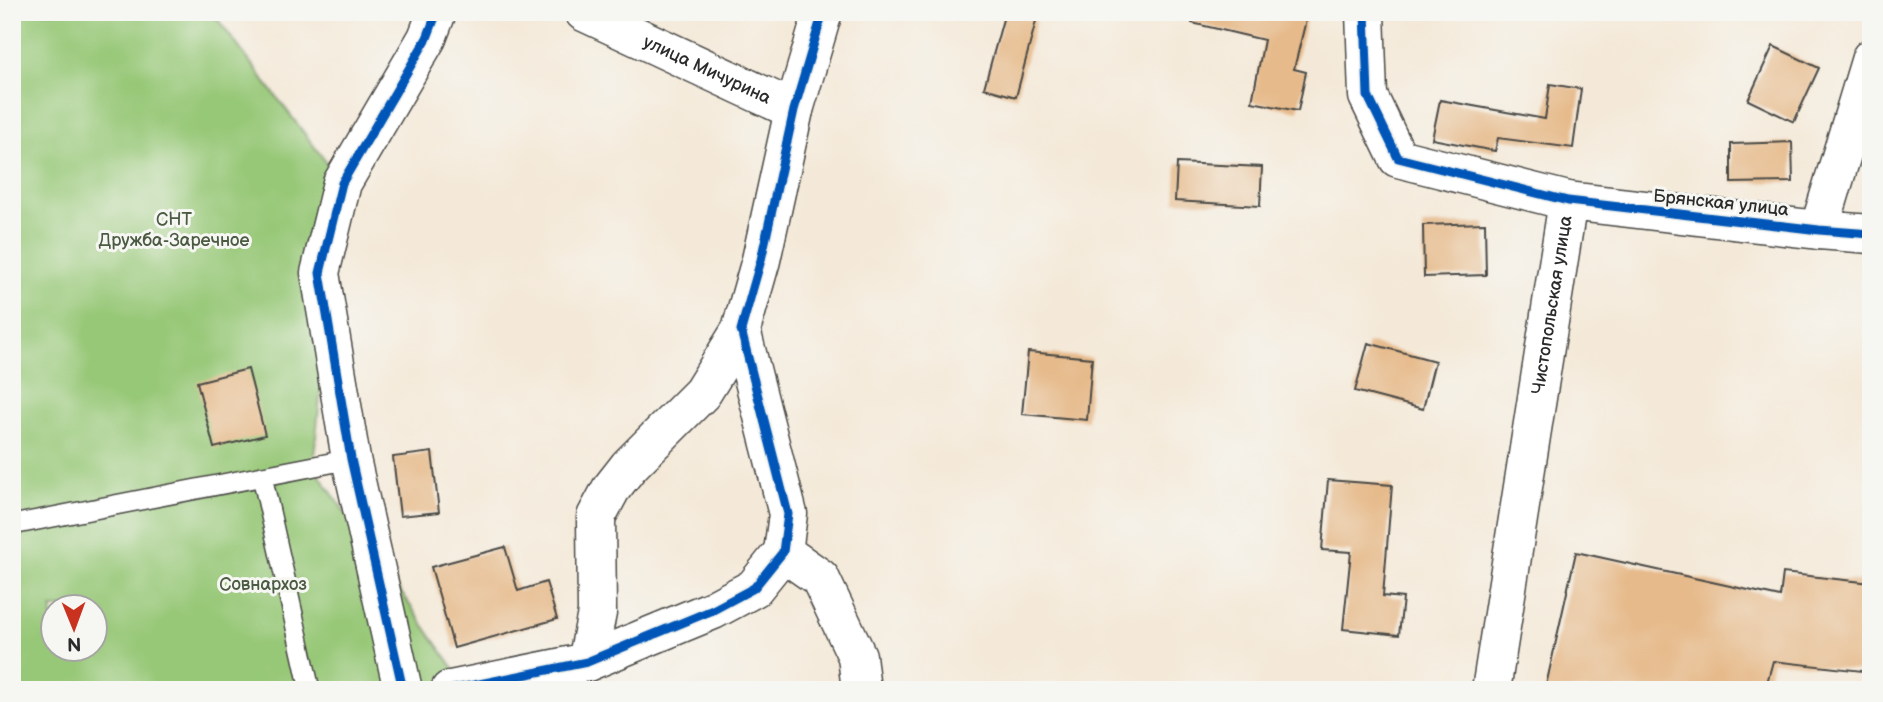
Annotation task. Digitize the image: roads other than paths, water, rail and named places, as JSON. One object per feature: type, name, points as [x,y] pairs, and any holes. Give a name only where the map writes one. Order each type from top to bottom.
[{"type":"street","points":[[403,690],[351,458],[320,273],[342,183],[427,38],[436,12]]},
{"type":"street","name":"улица Мичурина","points":[[584,12],[794,110]]},
{"type":"street","points":[[587,662],[597,613],[596,517],[611,489],[629,466],[702,393],[741,330],[761,260],[794,110],[824,12]]},
{"type":"street","name":"Чистопольская улица","points":[[1365,12],[1368,96],[1398,158],[1568,201],[1491,690]]},
{"type":"street","points":[[1819,230],[1871,58]]},
{"type":"street","name":"Брянская улица","points":[[1568,201],[1871,234]]},
{"type":"street","points":[[450,690],[587,662],[713,610],[754,588],[783,552],[788,514],[741,330]]},
{"type":"street","points":[[783,552],[820,578],[857,656],[861,690]]},
{"type":"lane","points":[[12,525],[351,458]]},
{"type":"lane","points":[[262,476],[310,690]]},
{"type":"park label","name":"СНТ Дружба-Заречное","points":[[174,229]]},
{"type":"park label","name":"Совнархоз","points":[[263,584]]}]
